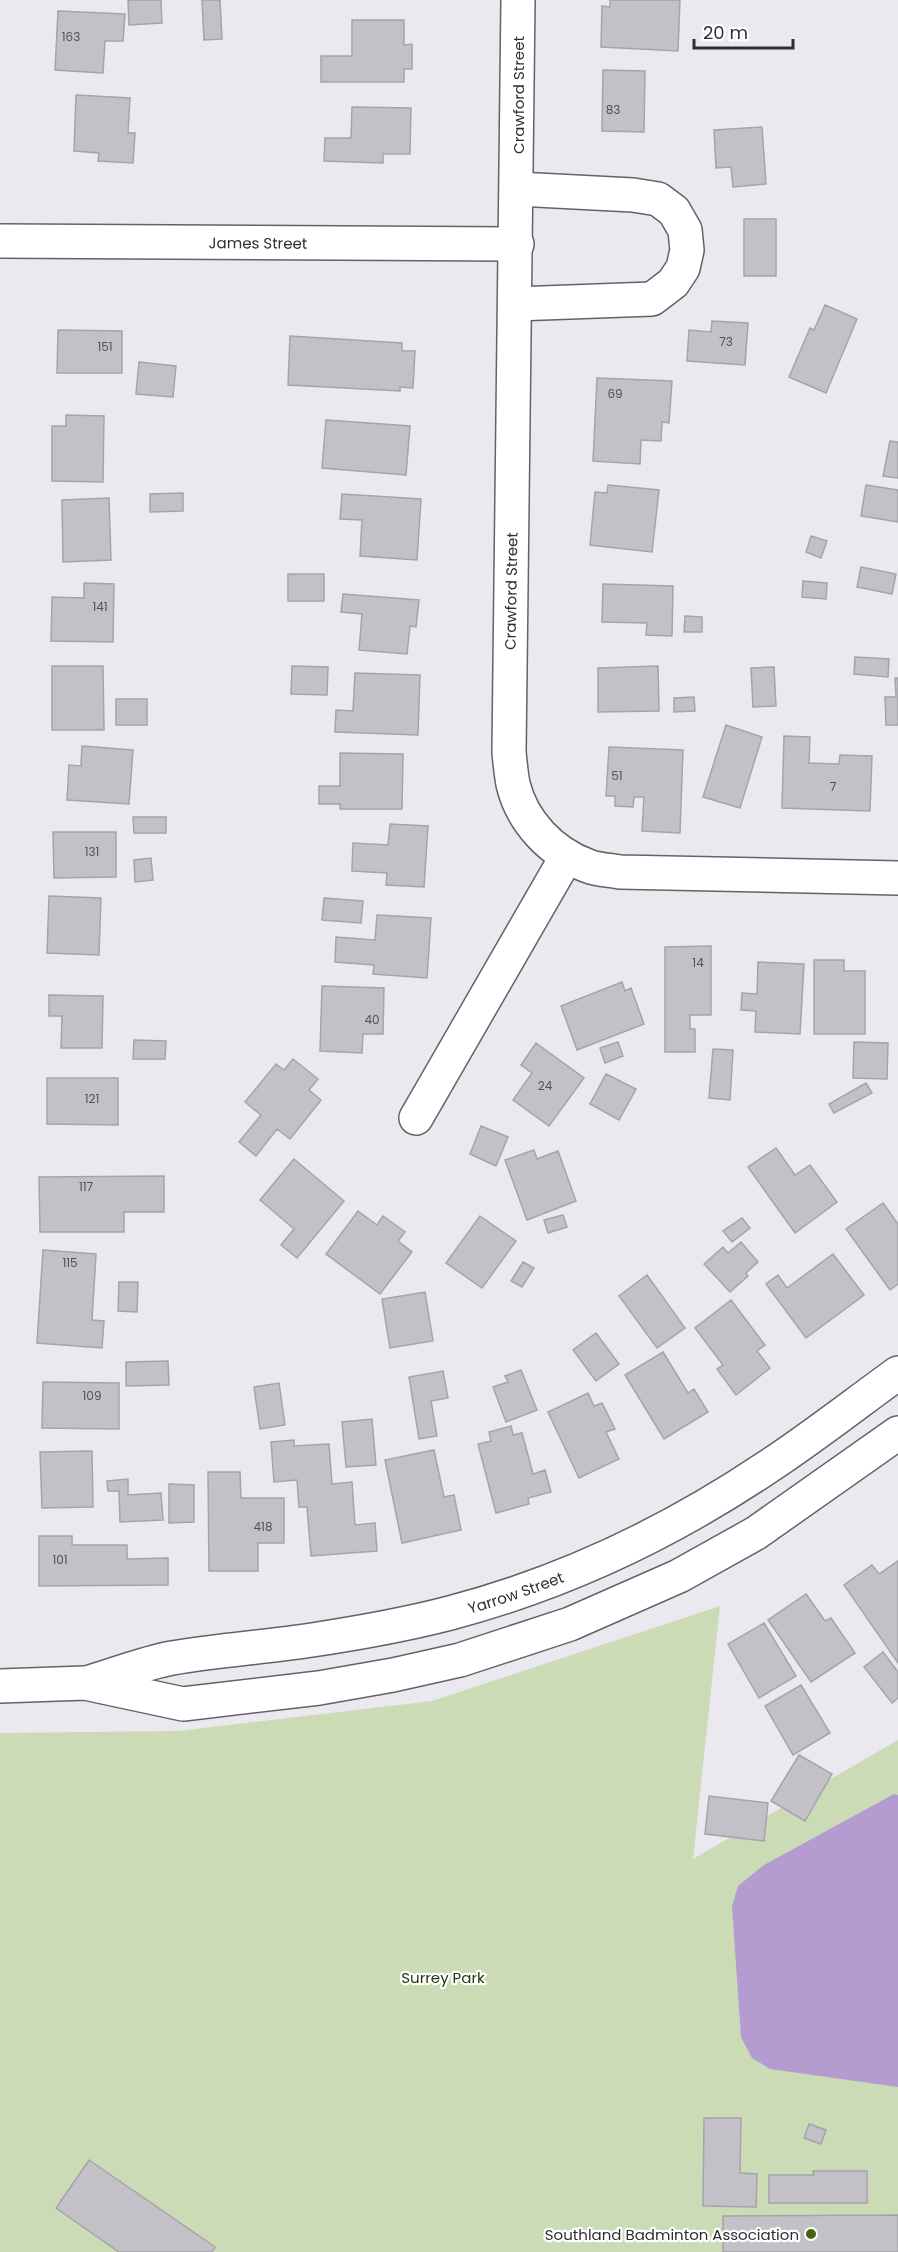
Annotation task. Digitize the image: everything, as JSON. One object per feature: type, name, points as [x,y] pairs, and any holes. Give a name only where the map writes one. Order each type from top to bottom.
[{"type":"street","name":"Crawford Street","points":[[518,0],[517,244],[509,752],[513,784],[524,813],[547,842],[567,856],[589,867],[620,872],[898,879]]},
{"type":"street","points":[[515,304],[652,299],[673,283],[683,268],[687,250],[685,230],[674,211],[658,199],[633,195],[517,189]]},
{"type":"street","name":"James Street","points":[[0,241],[517,244]]},
{"type":"street","points":[[416,1118],[567,856]]},
{"type":"street","name":"Yarrow Street","points":[[85,1683],[170,1658],[385,1628],[512,1595],[573,1572],[636,1544],[770,1466],[898,1373]]},
{"type":"street","name":"Yarrow Street","points":[[0,1686],[85,1683],[183,1704],[319,1688],[393,1676],[460,1660],[570,1624],[679,1576],[756,1533],[898,1433]]},
{"type":"green space","name":"Surrey Park","points":[[720,1606],[693,1859],[898,1740],[898,2252],[0,2252],[0,1733],[178,1731],[432,1701]]},
{"type":"shaded area","points":[[894,1794],[898,1795],[898,2087],[770,2069],[752,2058],[741,2037],[732,1906],[738,1886],[764,1865]]},
{"type":"building","points":[[128,0],[161,0],[162,23],[129,25]]},
{"type":"building","points":[[202,0],[220,0],[222,39],[204,40]]},
{"type":"building","points":[[610,0],[680,0],[678,51],[601,47],[602,6],[610,7]]},
{"type":"building","points":[[58,11],[125,14],[123,41],[105,41],[103,73],[55,70]]},
{"type":"building","points":[[352,20],[404,20],[404,45],[412,44],[412,69],[404,69],[404,82],[321,82],[321,56],[352,56]]},
{"type":"building","points":[[603,70],[645,71],[644,132],[602,131]]},
{"type":"building","points":[[76,95],[130,98],[128,133],[135,133],[133,163],[98,161],[99,153],[74,151]]},
{"type":"building","points":[[352,107],[411,108],[410,154],[383,154],[383,163],[324,161],[325,138],[351,138]]},
{"type":"building","points":[[762,127],[766,184],[733,187],[731,167],[716,168],[714,130]]},
{"type":"building","points":[[744,219],[776,219],[776,276],[744,276]]},
{"type":"building","points":[[825,305],[857,319],[826,393],[789,377],[810,328],[814,330]]},
{"type":"building","points":[[712,321],[748,323],[745,365],[687,361],[689,330],[711,332]]},
{"type":"building","points":[[58,330],[122,331],[122,373],[57,373]]},
{"type":"building","points":[[290,336],[402,343],[402,351],[415,351],[413,388],[400,387],[400,391],[288,385]]},
{"type":"building","points":[[139,362],[176,366],[173,397],[136,394]]},
{"type":"building","points":[[597,378],[672,381],[669,423],[662,422],[661,441],[641,440],[640,464],[593,461]]},
{"type":"building","points":[[66,415],[104,416],[103,482],[52,481],[52,426],[66,426]]},
{"type":"building","points":[[326,420],[410,426],[406,475],[322,468]]},
{"type":"building","points":[[890,441],[898,442],[898,478],[883,476]]},
{"type":"building","points":[[608,485],[659,490],[652,552],[590,545],[595,492],[607,493]]},
{"type":"building","points":[[866,485],[898,490],[898,522],[861,516]]},
{"type":"building","points":[[183,493],[183,511],[150,512],[150,494]]},
{"type":"building","points":[[342,494],[421,499],[417,560],[360,556],[362,520],[340,519]]},
{"type":"building","points":[[109,498],[111,560],[63,562],[62,500]]},
{"type":"building","points":[[811,536],[827,541],[821,558],[806,552]]},
{"type":"building","points":[[861,567],[896,574],[892,594],[857,587]]},
{"type":"building","points":[[288,574],[324,574],[324,601],[288,601]]},
{"type":"building","points":[[803,581],[827,583],[826,599],[802,597]]},
{"type":"building","points":[[84,583],[114,584],[113,642],[51,641],[52,597],[84,598]]},
{"type":"building","points":[[603,584],[673,586],[672,636],[646,635],[647,623],[602,622]]},
{"type":"building","points":[[343,594],[419,600],[416,627],[410,626],[407,654],[359,650],[362,614],[341,612]]},
{"type":"building","points":[[685,616],[702,617],[702,632],[684,632]]},
{"type":"building","points":[[855,657],[889,659],[888,677],[854,674]]},
{"type":"building","points":[[52,666],[103,666],[104,730],[52,730]]},
{"type":"building","points":[[292,666],[328,667],[327,695],[291,694]]},
{"type":"building","points":[[658,666],[659,711],[598,712],[598,668]]},
{"type":"building","points":[[774,667],[776,706],[753,707],[751,668]]},
{"type":"building","points":[[355,673],[420,675],[418,735],[335,732],[336,710],[353,711]]},
{"type":"building","points":[[895,678],[898,678],[898,725],[886,725],[885,697],[896,697]]},
{"type":"building","points":[[694,697],[695,711],[674,712],[674,698]]},
{"type":"building","points":[[116,699],[147,699],[147,725],[116,725]]},
{"type":"building","points":[[726,725],[762,737],[740,808],[703,797]]},
{"type":"building","points":[[784,736],[810,737],[809,763],[839,764],[840,755],[872,756],[870,811],[782,808]]},
{"type":"building","points":[[82,746],[133,750],[129,804],[67,800],[69,765],[81,766]]},
{"type":"building","points":[[609,747],[683,750],[680,833],[642,831],[644,797],[634,797],[633,807],[615,806],[615,796],[606,796]]},
{"type":"building","points":[[340,753],[403,754],[402,809],[340,809],[340,804],[319,804],[319,786],[340,786]]},
{"type":"building","points":[[133,817],[166,817],[166,833],[134,833]]},
{"type":"building","points":[[390,824],[428,826],[424,887],[386,885],[387,873],[352,871],[353,843],[388,845]]},
{"type":"building","points":[[53,832],[116,832],[116,877],[54,878]]},
{"type":"building","points":[[151,858],[153,880],[135,882],[134,860]]},
{"type":"building","points":[[49,896],[101,898],[99,955],[47,953]]},
{"type":"building","points":[[324,898],[363,901],[361,923],[322,920]]},
{"type":"building","points":[[377,915],[431,918],[427,978],[373,974],[374,965],[335,962],[336,937],[375,940]]},
{"type":"building","points":[[711,946],[711,1015],[690,1015],[690,1029],[695,1029],[695,1052],[665,1052],[665,947]]},
{"type":"building","points":[[814,960],[844,960],[844,971],[865,971],[865,1034],[814,1034]]},
{"type":"building","points":[[758,962],[804,964],[800,1034],[755,1032],[756,1011],[741,1010],[742,993],[757,994]]},
{"type":"building","points":[[622,982],[625,991],[631,988],[644,1024],[577,1050],[561,1006]]},
{"type":"building","points":[[322,986],[384,988],[383,1034],[363,1034],[362,1053],[320,1051]]},
{"type":"building","points":[[49,995],[103,996],[102,1048],[61,1048],[62,1016],[49,1016]]},
{"type":"building","points":[[134,1040],[166,1041],[165,1059],[133,1059]]},
{"type":"building","points":[[618,1042],[623,1056],[605,1063],[600,1048]]},
{"type":"building","points":[[854,1042],[888,1043],[887,1079],[853,1078]]},
{"type":"building","points":[[536,1043],[584,1078],[549,1126],[513,1100],[532,1073],[521,1065]]},
{"type":"building","points":[[713,1049],[733,1050],[730,1100],[709,1098]]},
{"type":"building","points":[[293,1059],[318,1079],[309,1090],[321,1100],[290,1139],[277,1129],[256,1156],[239,1142],[261,1115],[245,1102],[276,1064],[284,1070]]},
{"type":"building","points":[[606,1074],[636,1089],[619,1120],[590,1104]]},
{"type":"building","points":[[47,1078],[118,1078],[118,1125],[47,1124]]},
{"type":"building","points":[[866,1083],[872,1093],[834,1113],[829,1104]]},
{"type":"building","points":[[481,1126],[508,1137],[496,1166],[470,1154]]},
{"type":"building","points":[[776,1148],[795,1175],[810,1165],[837,1202],[795,1233],[748,1167]]},
{"type":"building","points":[[534,1150],[537,1159],[558,1151],[576,1201],[527,1220],[505,1160]]},
{"type":"building","points":[[294,1159],[344,1201],[297,1258],[281,1245],[294,1229],[260,1200]]},
{"type":"building","points":[[164,1176],[164,1212],[124,1212],[124,1232],[40,1232],[39,1177]]},
{"type":"building","points":[[883,1203],[898,1224],[898,1284],[890,1290],[846,1229]]},
{"type":"building","points":[[358,1211],[377,1225],[383,1216],[405,1232],[398,1241],[412,1252],[380,1294],[326,1254]]},
{"type":"building","points":[[563,1215],[567,1227],[548,1233],[544,1220]]},
{"type":"building","points":[[480,1216],[516,1241],[482,1288],[446,1263]]},
{"type":"building","points":[[742,1218],[750,1228],[732,1242],[723,1231]]},
{"type":"building","points":[[741,1242],[758,1262],[746,1273],[748,1276],[730,1292],[704,1264],[723,1247],[728,1253]]},
{"type":"building","points":[[43,1250],[96,1254],[92,1320],[104,1321],[102,1348],[37,1343]]},
{"type":"building","points":[[833,1254],[864,1295],[806,1338],[766,1284],[778,1275],[787,1288]]},
{"type":"building","points":[[523,1262],[534,1268],[522,1287],[511,1281]]},
{"type":"building","points":[[647,1275],[685,1328],[657,1348],[619,1296]]},
{"type":"building","points":[[119,1282],[138,1282],[137,1312],[118,1311]]},
{"type":"building","points":[[425,1292],[433,1341],[390,1348],[382,1299]]},
{"type":"building","points":[[731,1300],[765,1345],[757,1351],[770,1368],[736,1395],[717,1369],[723,1365],[695,1328]]},
{"type":"building","points":[[596,1333],[619,1364],[596,1381],[573,1350]]},
{"type":"building","points":[[663,1352],[688,1393],[694,1389],[708,1412],[664,1439],[625,1375]]},
{"type":"building","points":[[168,1361],[169,1385],[126,1386],[126,1362]]},
{"type":"building","points":[[521,1370],[537,1410],[506,1422],[493,1387],[508,1382],[505,1376]]},
{"type":"building","points":[[443,1371],[448,1398],[431,1401],[437,1436],[419,1439],[409,1377]]},
{"type":"building","points":[[43,1382],[119,1383],[119,1429],[42,1428]]},
{"type":"building","points":[[279,1383],[285,1425],[260,1429],[254,1387]]},
{"type":"building","points":[[588,1393],[594,1406],[602,1403],[615,1429],[606,1432],[619,1459],[579,1478],[548,1412]]},
{"type":"building","points":[[372,1419],[376,1465],[346,1467],[342,1422]]},
{"type":"building","points":[[511,1426],[513,1435],[522,1433],[533,1474],[545,1470],[551,1492],[528,1498],[529,1504],[496,1513],[478,1444],[491,1441],[489,1432]]},
{"type":"building","points":[[294,1440],[294,1446],[329,1444],[332,1484],[352,1482],[355,1525],[375,1523],[377,1551],[311,1556],[307,1507],[299,1507],[297,1480],[274,1482],[271,1442]]},
{"type":"building","points":[[434,1450],[444,1497],[454,1495],[461,1530],[402,1543],[385,1460]]},
{"type":"building","points":[[92,1451],[93,1507],[42,1508],[40,1452]]},
{"type":"building","points":[[208,1472],[240,1472],[241,1498],[284,1498],[284,1543],[258,1543],[258,1571],[209,1571]]},
{"type":"building","points":[[128,1479],[128,1495],[161,1493],[163,1520],[120,1522],[119,1491],[108,1491],[107,1481]]},
{"type":"building","points":[[169,1484],[194,1485],[194,1522],[169,1523]]},
{"type":"building","points":[[39,1536],[72,1536],[72,1545],[127,1545],[127,1559],[168,1558],[168,1585],[39,1586]]},
{"type":"building","points":[[898,1561],[898,1663],[844,1585],[872,1565],[879,1574]]},
{"type":"building","points":[[806,1594],[825,1621],[831,1618],[855,1653],[811,1682],[768,1620]]},
{"type":"building","points":[[764,1623],[796,1676],[759,1698],[728,1644]]},
{"type":"building","points":[[883,1652],[898,1672],[898,1698],[892,1703],[864,1667]]},
{"type":"building","points":[[801,1685],[830,1733],[793,1755],[765,1706]]},
{"type":"building","points":[[799,1755],[832,1774],[805,1821],[771,1801]]},
{"type":"building","points":[[709,1796],[768,1803],[764,1841],[705,1834]]},
{"type":"building","points":[[704,2118],[741,2118],[740,2173],[757,2174],[756,2207],[703,2206]]},
{"type":"building","points":[[809,2124],[826,2130],[821,2144],[804,2138]]},
{"type":"building","points":[[89,2160],[215,2247],[212,2252],[119,2252],[56,2208]]},
{"type":"building","points":[[813,2171],[867,2171],[867,2203],[769,2203],[769,2175],[814,2175]]},
{"type":"building","name":"Southland Badminton Association","points":[[898,2215],[898,2252],[723,2252],[723,2216]]},
{"type":"place","name":"Southland Badminton Association","points":[[811,2234]]}]
